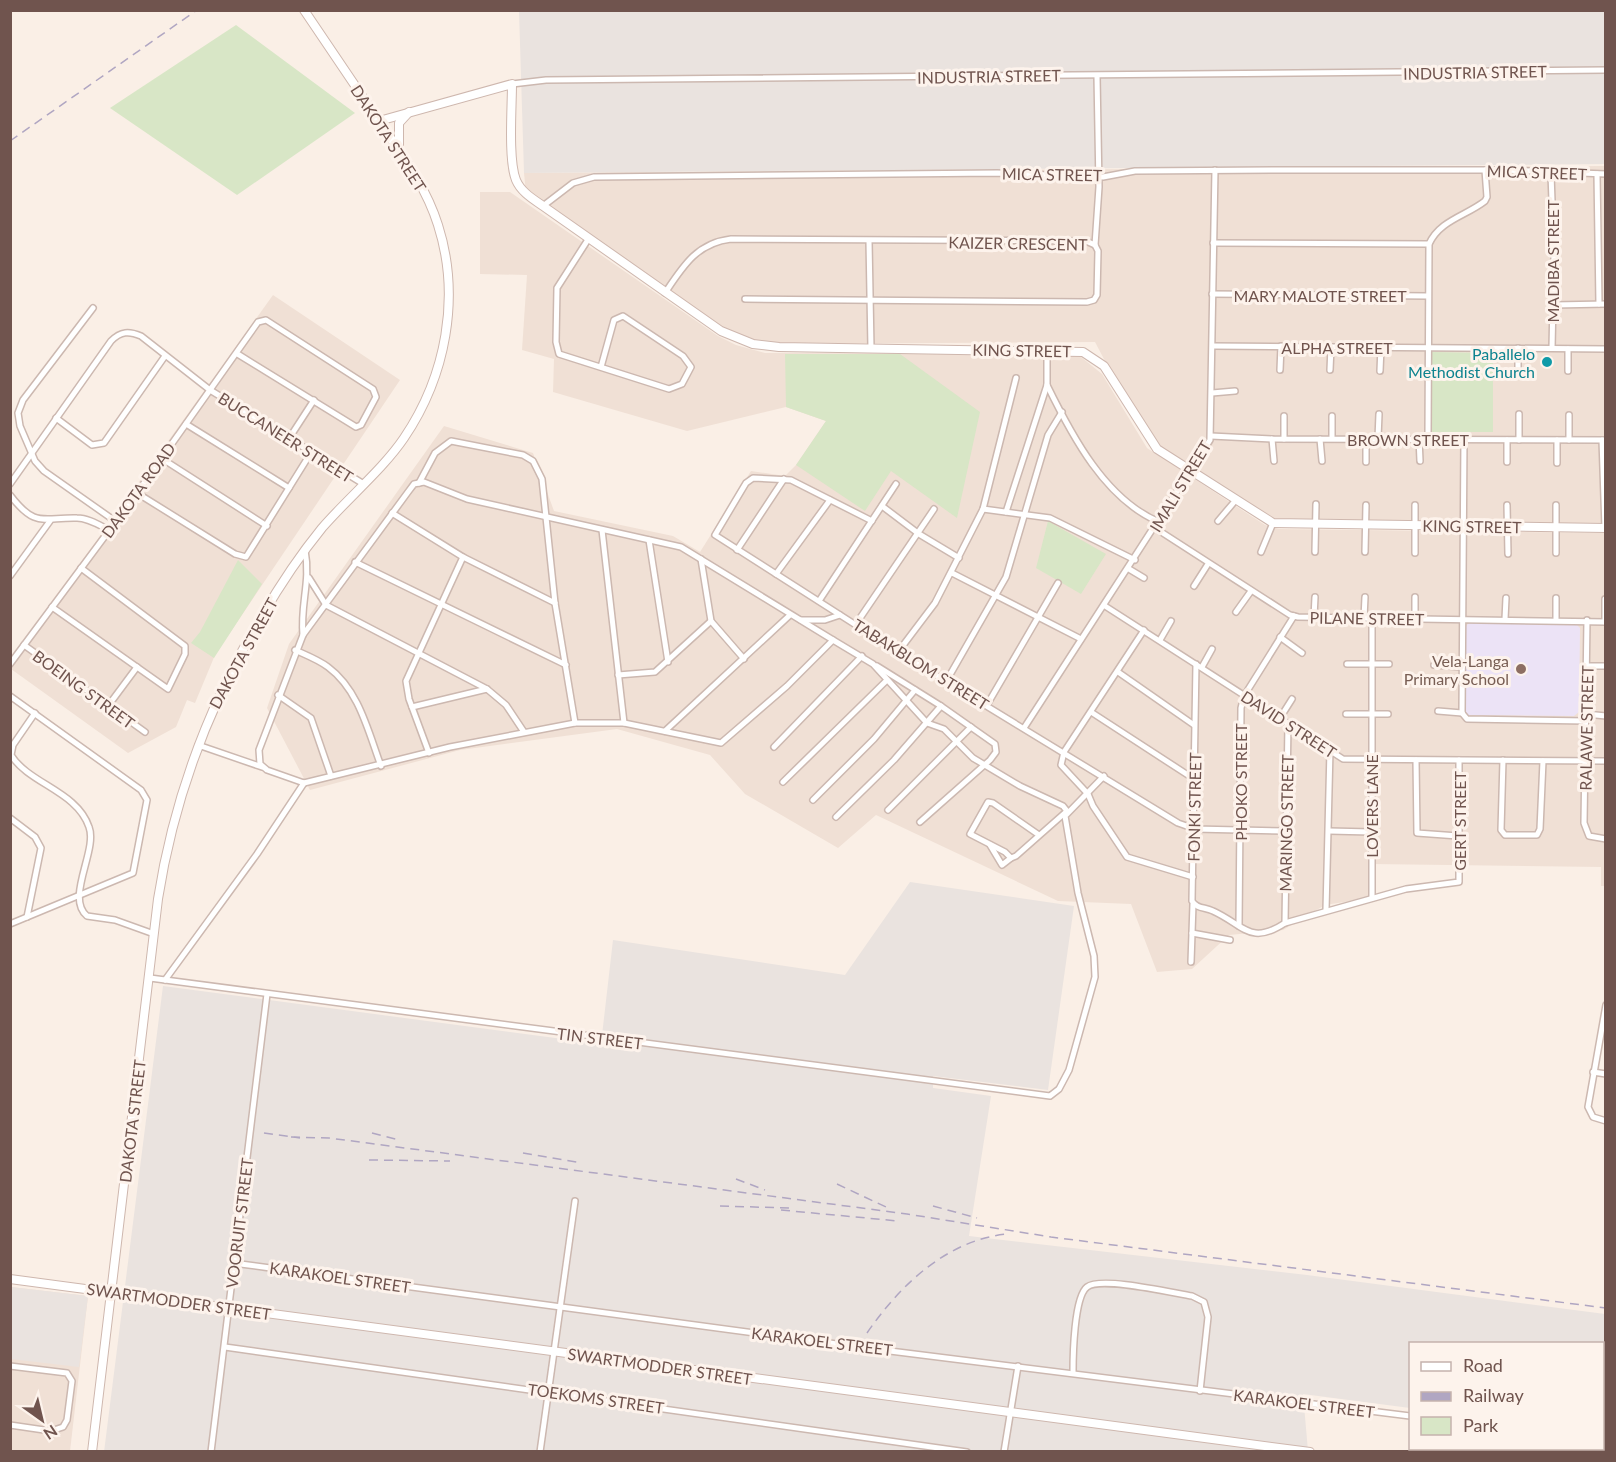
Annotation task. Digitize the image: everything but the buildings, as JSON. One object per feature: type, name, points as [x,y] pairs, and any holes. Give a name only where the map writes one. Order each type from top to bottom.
[{"type":"street","name":"DAKOTA STREET","points":[[92,1452],[154,934],[170,836],[198,745],[213,705],[239,655],[305,550],[362,483],[397,448],[415,420],[435,382],[447,324],[448,274],[439,227],[419,181],[304,10]]},
{"type":"street","name":"INDUSTRIA STREET","points":[[379,121],[512,84],[546,80],[1605,70]]},
{"type":"street","points":[[1095,245],[1098,176],[1097,76]]},
{"type":"street","name":"KING STREET","points":[[512,84],[514,175],[520,187],[543,206],[721,331],[753,344],[779,347],[1083,352],[1098,360],[1152,445],[1235,501],[1273,523],[1605,528]]},
{"type":"street","points":[[399,151],[399,123],[408,113],[416,109]]},
{"type":"street","name":"MICA STREET","points":[[543,206],[573,183],[594,177],[997,173],[1065,173],[1098,176],[1135,171],[1214,170],[1524,170],[1551,174],[1605,174]]},
{"type":"street","name":"IMALI STREET","points":[[1024,728],[1135,560],[1211,436],[1214,170]]},
{"type":"street","points":[[1428,438],[1429,244],[1448,222],[1485,201],[1487,197],[1485,170]]},
{"type":"street","name":"MADIBA STREET","points":[[1551,174],[1554,305],[1552,348]]},
{"type":"street","points":[[1554,305],[1602,304],[1597,174]]},
{"type":"street","points":[[589,238],[557,288],[556,342],[558,352],[562,356],[669,389],[682,384],[691,366],[683,356],[622,315],[614,320],[601,367]]},
{"type":"street","name":"KAIZER CRESCENT","points":[[665,293],[691,256],[703,247],[721,240],[1086,241],[1095,245],[1098,251],[1097,293],[1091,302],[745,299]]},
{"type":"street","points":[[869,241],[871,348]]},
{"type":"street","points":[[1213,243],[1429,244]]},
{"type":"street","name":"MARY MALOTE STREET","points":[[1212,294],[1428,296]]},
{"type":"street","points":[[93,308],[18,410],[20,426],[34,453],[35,460],[44,471],[115,521]]},
{"type":"street","name":"DAKOTA ROAD","points":[[10,664],[186,424],[256,324],[266,320],[376,393],[374,403],[358,427],[314,400]]},
{"type":"street","name":"BUCCANEER STREET","points":[[56,418],[118,334],[132,332],[141,336],[210,390],[362,483]]},
{"type":"street","name":"ALPHA STREET","points":[[1213,346],[1605,349]]},
{"type":"street","points":[[1280,370],[1281,346]]},
{"type":"street","points":[[1330,370],[1331,347]]},
{"type":"street","points":[[1380,370],[1381,347]]},
{"type":"street","points":[[1518,348],[1518,371]]},
{"type":"street","points":[[1568,349],[1568,371]]},
{"type":"street","points":[[1006,512],[1047,385],[1047,351]]},
{"type":"street","points":[[236,353],[314,400],[290,437]]},
{"type":"street","points":[[10,484],[34,453],[56,418],[93,445],[104,443],[165,356]]},
{"type":"street","points":[[898,652],[935,603],[983,509],[1016,378]]},
{"type":"street","name":"PILANE STREET","points":[[1047,385],[1097,470],[1119,497],[1208,564],[1294,616],[1556,619],[1605,622]]},
{"type":"street","points":[[1212,393],[1235,391]]},
{"type":"street","points":[[947,680],[1006,577],[1048,435],[1062,412]]},
{"type":"street","points":[[1378,438],[1379,414]]},
{"type":"street","points":[[1519,414],[1519,440]]},
{"type":"street","points":[[1569,415],[1569,440]]},
{"type":"street","points":[[1284,416],[1284,439]]},
{"type":"street","points":[[1332,416],[1332,438]]},
{"type":"street","points":[[186,424],[289,488]]},
{"type":"street","name":"BROWN STREET","points":[[1211,436],[1272,439],[1604,440]]},
{"type":"street","points":[[1366,438],[1366,462]]},
{"type":"street","points":[[1419,438],[1420,461]]},
{"type":"street","points":[[1272,439],[1274,461]]},
{"type":"street","points":[[1320,439],[1322,461]]},
{"type":"street","points":[[1464,439],[1462,713],[1467,719],[1605,716]]},
{"type":"street","points":[[1507,462],[1508,440]]},
{"type":"street","points":[[1557,440],[1557,463]]},
{"type":"street","points":[[1604,440],[1605,528]]},
{"type":"street","points":[[419,483],[435,453],[451,441],[523,455],[533,461],[538,469],[547,518],[555,603],[575,723]]},
{"type":"street","points":[[136,493],[241,557],[249,555],[312,451]]},
{"type":"street","points":[[161,458],[267,526]]},
{"type":"street","name":"TABAKBLOM STREET","points":[[784,480],[751,479],[715,535],[898,652],[1178,822],[1195,829]]},
{"type":"street","points":[[737,550],[784,480],[796,482],[872,521]]},
{"type":"street","points":[[262,767],[259,750],[295,650],[303,635],[414,484],[431,484],[467,499],[674,544],[862,656],[941,706],[995,744],[996,752],[920,822]]},
{"type":"street","points":[[819,601],[896,484]]},
{"type":"street","points":[[10,495],[23,510],[35,518],[50,521],[80,518],[109,530]]},
{"type":"street","points":[[776,574],[830,500]]},
{"type":"street","points":[[1218,521],[1235,501]]},
{"type":"street","points":[[1315,552],[1316,504]]},
{"type":"street","points":[[1365,552],[1366,505]]},
{"type":"street","points":[[1415,505],[1415,553]]},
{"type":"street","points":[[1507,505],[1508,554]]},
{"type":"street","points":[[1556,505],[1556,553]]},
{"type":"street","points":[[882,506],[919,534],[959,558]]},
{"type":"street","points":[[856,624],[934,509]]},
{"type":"street","points":[[983,509],[1056,520],[1135,560]]},
{"type":"street","points":[[392,513],[463,557],[555,603]]},
{"type":"street","points":[[10,576],[50,521]]},
{"type":"street","points":[[1261,552],[1273,523]]},
{"type":"street","points":[[602,530],[624,723]]},
{"type":"street","points":[[650,540],[668,662]]},
{"type":"street","points":[[303,635],[303,608],[309,578],[305,550]]},
{"type":"street","points":[[429,753],[406,685],[417,653],[463,557]]},
{"type":"street","points":[[701,559],[711,621],[744,659]]},
{"type":"street","points":[[355,562],[566,665]]},
{"type":"street","points":[[1194,586],[1208,564]]},
{"type":"street","points":[[52,607],[168,689],[185,654],[184,646],[81,568]]},
{"type":"street","points":[[1129,569],[1143,578]]},
{"type":"street","points":[[952,573],[1081,639]]},
{"type":"street","points":[[309,578],[326,604],[417,653],[454,669],[487,689],[506,705],[524,732]]},
{"type":"street","points":[[987,705],[1058,583]]},
{"type":"street","points":[[1236,612],[1251,591]]},
{"type":"street","points":[[1314,617],[1315,597]]},
{"type":"street","points":[[1365,597],[1365,618]]},
{"type":"street","points":[[1415,597],[1415,619]]},
{"type":"street","points":[[1505,619],[1506,598]]},
{"type":"street","points":[[1556,598],[1556,619]]},
{"type":"street","points":[[1605,599],[1605,622]]},
{"type":"street","name":"DAVID STREET","points":[[1105,606],[1343,759],[1605,761]]},
{"type":"street","points":[[666,731],[790,615]]},
{"type":"street","points":[[799,620],[825,620],[840,615]]},
{"type":"street","name":"PHOKO STREET","points":[[1237,925],[1240,712],[1244,696],[1294,616]]},
{"type":"street","name":"LOVERS LANE","points":[[1372,618],[1372,898]]},
{"type":"street","name":"RALAWE STREET","points":[[1587,620],[1584,819],[1588,835],[1605,839]]},
{"type":"street","points":[[618,675],[651,674],[668,662],[711,621]]},
{"type":"street","points":[[1160,640],[1171,621]]},
{"type":"street","points":[[1144,630],[1064,752],[1062,768],[1088,794],[1093,806],[1127,857],[1192,877]]},
{"type":"street","points":[[1280,637],[1302,653]]},
{"type":"street","points":[[198,745],[304,783],[429,753],[575,723],[624,723],[712,743],[725,740],[799,675],[833,639]]},
{"type":"street","name":"BOEING STREET","points":[[24,645],[145,732]]},
{"type":"street","points":[[1199,666],[1212,648]]},
{"type":"street","points":[[295,650],[330,668],[350,690],[357,702],[381,765]]},
{"type":"street","points":[[774,747],[862,656]]},
{"type":"street","points":[[873,664],[905,702],[927,723],[944,729],[957,744],[983,765],[1020,786],[1063,806],[1067,811]]},
{"type":"street","points":[[1347,664],[1389,664]]},
{"type":"street","name":"FONKI STREET","points":[[1191,962],[1195,829],[1194,725],[1199,666]]},
{"type":"street","points":[[1434,666],[1462,667]]},
{"type":"street","points":[[1587,666],[1605,666]]},
{"type":"street","points":[[108,706],[137,667]]},
{"type":"street","points":[[1118,672],[1194,725]]},
{"type":"street","points":[[783,782],[886,681]]},
{"type":"street","points":[[412,707],[487,689]]},
{"type":"street","points":[[813,800],[874,739],[915,690]]},
{"type":"street","points":[[278,695],[311,718],[331,776]]},
{"type":"street","points":[[10,696],[146,796],[133,873],[10,924]]},
{"type":"street","points":[[1280,718],[1292,699]]},
{"type":"street","points":[[836,817],[894,760],[941,706]]},
{"type":"street","points":[[1438,711],[1462,713]]},
{"type":"street","points":[[1091,712],[1194,779]]},
{"type":"street","points":[[35,713],[13,744],[12,754],[21,765],[60,792],[88,824],[91,834],[79,896],[81,909],[87,916],[115,920],[154,934]]},
{"type":"street","points":[[1346,714],[1388,714]]},
{"type":"street","name":"MARINGO STREET","points":[[1285,923],[1288,723]]},
{"type":"street","points":[[888,810],[957,744],[971,727]]},
{"type":"street","points":[[1326,910],[1330,750]]},
{"type":"street","points":[[1416,760],[1417,833],[1458,836]]},
{"type":"street","name":"GERT STREET","points":[[1372,898],[1406,889],[1459,882],[1459,760]]},
{"type":"street","points":[[1503,760],[1502,832],[1508,836],[1528,836],[1539,833],[1543,761]]},
{"type":"street","points":[[988,842],[1002,865],[1088,794],[1104,776]]},
{"type":"street","points":[[165,980],[257,854],[304,783]]},
{"type":"street","points":[[1011,858],[988,842],[970,834],[988,802],[993,803],[1039,835]]},
{"type":"street","name":"TIN STREET","points":[[150,978],[1050,1096],[1059,1089],[1069,1070],[1095,977],[1094,956],[1078,893],[1065,819],[1067,811]]},
{"type":"street","points":[[10,818],[35,837],[41,848],[27,917]]},
{"type":"street","points":[[1195,829],[1285,831]]},
{"type":"street","points":[[1329,831],[1371,832]]},
{"type":"street","points":[[1193,903],[1247,932],[1259,934],[1272,931],[1285,923],[1372,898]]},
{"type":"street","points":[[1192,933],[1230,940]]},
{"type":"street","name":"VOORUIT STREET","points":[[212,1452],[267,994]]},
{"type":"street","points":[[1605,1005],[1604,1022],[1588,1107],[1593,1117],[1605,1121]]},
{"type":"street","points":[[1593,1072],[1605,1074]]},
{"type":"street","points":[[540,1452],[575,1201]]},
{"type":"street","name":"KARAKOEL STREET","points":[[233,1263],[1200,1391],[1409,1416]]},
{"type":"street","name":"SWARTMODDER STREET","points":[[10,1279],[1310,1452]]},
{"type":"street","points":[[1073,1373],[1077,1319],[1083,1293],[1092,1284],[1109,1283],[1192,1296],[1204,1302],[1208,1317],[1200,1391]]},
{"type":"street","name":"TOEKOMS STREET","points":[[225,1347],[550,1393],[718,1414],[967,1452]]},
{"type":"street","points":[[10,1366],[67,1373],[72,1381],[67,1420],[59,1429],[51,1431],[10,1425]]},
{"type":"street","points":[[1004,1452],[1017,1366]]},
{"type":"shaded area","points":[[519,11],[1605,11],[1605,164],[524,173]]},
{"type":"shaded area","points":[[1605,166],[1605,526],[1278,523],[1145,437],[1095,342],[766,344],[751,342],[722,329],[526,193],[524,173]]},
{"type":"shaded area","points":[[480,192],[510,192],[718,336],[736,345],[765,353],[1069,354],[1081,357],[1102,374],[1147,448],[1265,525],[1279,529],[1605,533],[1605,886],[1601,886],[1601,867],[1371,864],[1370,898],[1325,905],[1283,930],[1229,935],[1192,969],[1157,972],[1131,904],[1058,901],[876,815],[838,848],[745,794],[710,755],[617,729],[460,750],[310,790],[267,708],[289,644],[444,426],[533,453],[554,511],[673,536],[700,552],[751,471],[785,476],[796,465],[826,421],[786,407],[687,431],[553,392],[554,359],[522,350],[527,275],[480,274]]},
{"type":"shaded area","points":[[273,295],[400,380],[215,655],[195,703],[187,700],[176,727],[128,753],[11,669],[11,660]]},
{"type":"shaded area","name":"Vela-Langa Primary School","points":[[1469,623],[1576,624],[1580,628],[1579,712],[1574,716],[1467,715],[1463,710],[1464,628]]},
{"type":"shaded area","points":[[910,882],[1074,906],[1048,1090],[933,1076],[933,1088],[991,1096],[969,1236],[1307,1275],[1605,1314],[1605,1433],[1604,1342],[1409,1342],[1409,1408],[1303,1394],[1308,1451],[104,1452],[163,986],[601,1044],[613,940],[845,975]]},
{"type":"shaded area","points":[[11,1287],[88,1296],[70,1451],[11,1452]]},
{"type":"shaded area","points":[[11,1287],[88,1296],[79,1367],[11,1359]]},
{"type":"green space","points":[[236,25],[355,113],[237,195],[110,108]]},
{"type":"green space","points":[[1431,352],[1493,353],[1493,432],[1431,432]]},
{"type":"green space","points":[[785,354],[900,354],[980,412],[957,518],[891,471],[865,511],[796,465],[826,421],[786,407]]},
{"type":"green space","points":[[1048,521],[1106,554],[1081,594],[1036,568]]},
{"type":"green space","points":[[238,560],[262,584],[214,658],[191,643],[200,632]]},
{"type":"railway","points":[[10,141],[197,10]]},
{"type":"railway","points":[[264,1133],[300,1138]]},
{"type":"railway","points":[[372,1133],[399,1140]]},
{"type":"railway","points":[[291,1137],[329,1138],[907,1214],[1051,1237],[1606,1308]]},
{"type":"railway","points":[[523,1153],[582,1163]]},
{"type":"railway","points":[[369,1160],[450,1161]]},
{"type":"railway","points":[[736,1179],[765,1190]]},
{"type":"railway","points":[[837,1184],[886,1207]]},
{"type":"railway","points":[[720,1206],[789,1208]]},
{"type":"railway","points":[[933,1206],[977,1218]]},
{"type":"railway","points":[[781,1210],[898,1221]]},
{"type":"railway","points":[[867,1333],[894,1298],[910,1282],[945,1255],[964,1245],[1007,1234]]},
{"type":"place","name":"Paballelo Methodist Church","points":[[1547,362]]},
{"type":"place","name":"Vela-Langa Primary School","points":[[1521,669]]}]
